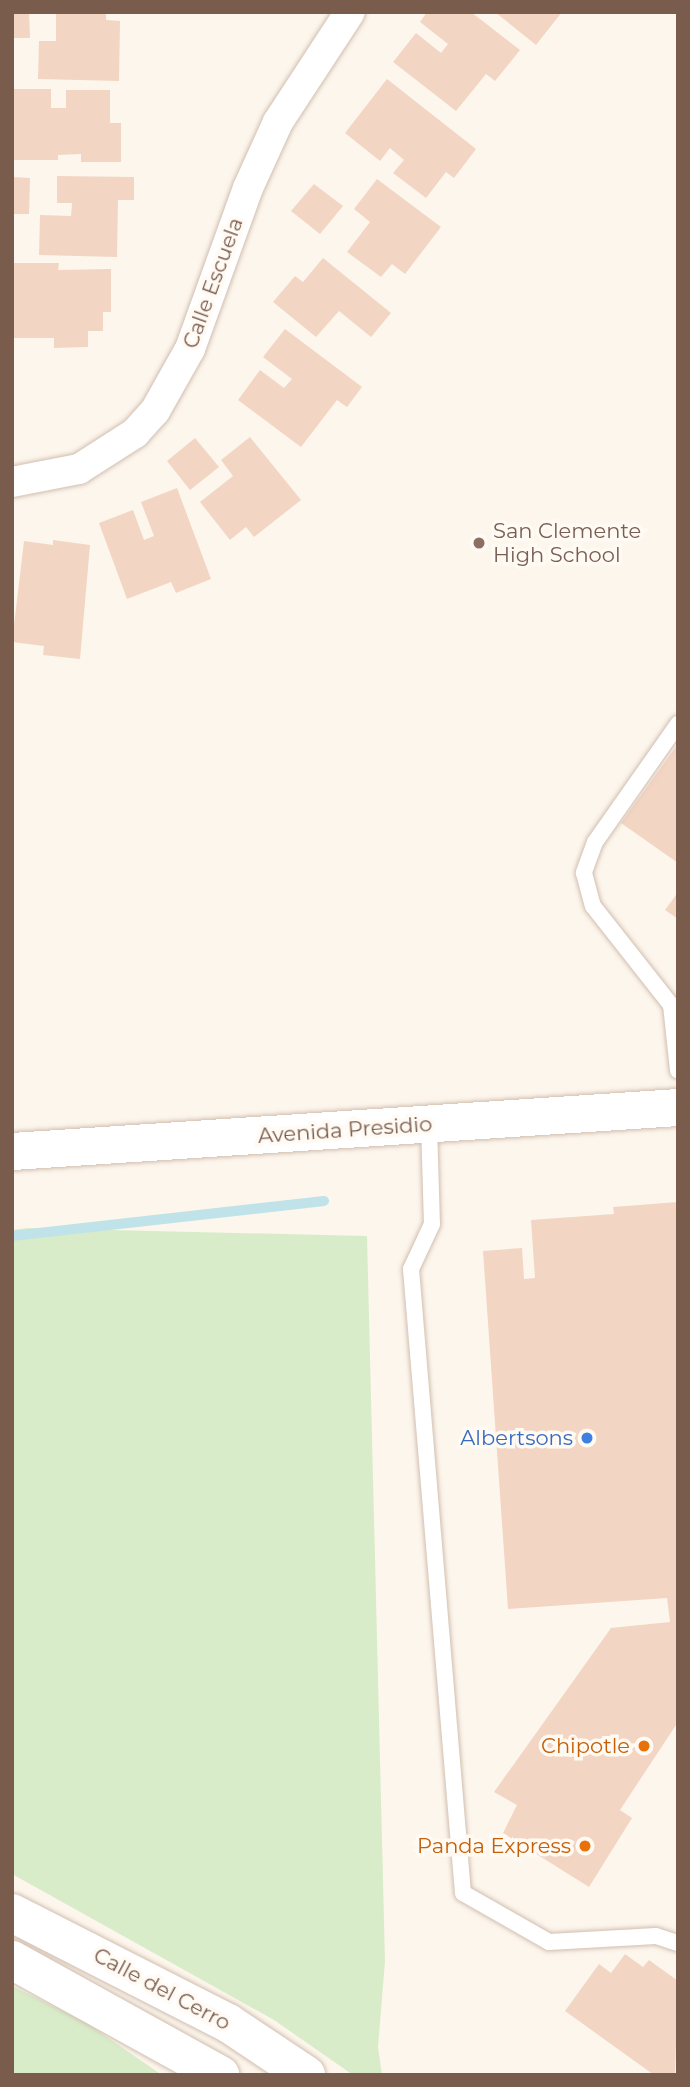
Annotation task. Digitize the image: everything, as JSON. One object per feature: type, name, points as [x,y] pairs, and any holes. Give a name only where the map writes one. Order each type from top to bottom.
[{"type":"main road","name":"Calle del Cerro","points":[[12,1913],[228,2023],[306,2075]]},
{"type":"main road","name":"Calle del Cerro","points":[[12,1960],[220,2075]]},
{"type":"street","name":"Calle Escuela","points":[[12,482],[79,469],[135,433],[155,411],[190,349],[248,188],[278,121],[351,12]]},
{"type":"street","name":"Avenida Presidio","points":[[12,1151],[678,1107]]},
{"type":"lane","points":[[678,724],[595,842],[584,873],[593,906],[675,1006],[678,1071]]},
{"type":"lane","points":[[429,1124],[432,1224],[411,1269],[463,1893],[549,1942],[656,1936],[678,1943]]},
{"type":"green space","points":[[28,1228],[367,1236],[385,1961],[378,2047],[382,2075],[353,2075],[274,2020],[12,1874],[12,1230]]},
{"type":"green space","points":[[12,1986],[85,2022],[162,2075],[12,2075]]},
{"type":"building","points":[[12,12],[29,12],[30,38],[12,38]]},
{"type":"building","points":[[56,12],[106,12],[106,20],[120,21],[119,81],[38,79],[39,41],[56,41]]},
{"type":"building","points":[[427,12],[471,12],[520,50],[495,81],[486,74],[456,111],[393,62],[416,33],[441,53],[448,44],[420,22]]},
{"type":"building","points":[[495,12],[562,12],[536,45]]},
{"type":"building","points":[[387,79],[476,149],[454,178],[446,172],[426,198],[393,173],[404,160],[390,148],[380,161],[345,133]]},
{"type":"building","points":[[12,89],[51,89],[51,108],[66,108],[66,90],[110,90],[110,123],[121,123],[121,162],[81,162],[81,154],[58,155],[58,160],[12,160]]},
{"type":"building","points":[[57,176],[134,177],[134,200],[118,200],[117,257],[39,255],[40,215],[71,216],[72,203],[57,203]]},
{"type":"building","points":[[12,177],[30,178],[29,214],[12,214]]},
{"type":"building","points":[[377,179],[441,227],[405,274],[392,264],[381,277],[347,252],[370,222],[354,209]]},
{"type":"building","points":[[314,184],[343,206],[320,234],[291,211]]},
{"type":"building","points":[[323,258],[391,313],[371,337],[339,311],[316,337],[273,302],[295,276],[303,282]]},
{"type":"building","points":[[12,263],[59,263],[58,270],[111,269],[111,312],[103,312],[103,331],[88,331],[88,347],[54,348],[54,338],[12,338]]},
{"type":"building","points":[[285,329],[362,387],[347,407],[337,400],[301,447],[238,400],[260,370],[284,388],[292,379],[263,357]]},
{"type":"building","points":[[250,437],[301,500],[254,537],[246,527],[230,540],[200,502],[233,476],[221,460]]},
{"type":"building","points":[[195,438],[219,467],[190,490],[167,461]]},
{"type":"building","points":[[177,488],[211,579],[176,593],[171,582],[127,599],[99,523],[133,510],[144,540],[154,536],[141,502]]},
{"type":"building","points":[[53,540],[90,545],[80,659],[43,655],[44,646],[12,642],[24,541],[53,545]]},
{"type":"building","points":[[678,744],[678,863],[621,823]]},
{"type":"building","points":[[678,892],[678,919],[665,910]]},
{"type":"building","name":"Albertsons","points":[[678,1202],[678,1722],[620,1810],[632,1818],[589,1887],[503,1833],[517,1805],[494,1792],[611,1628],[670,1622],[667,1598],[508,1609],[483,1251],[522,1248],[524,1279],[535,1278],[531,1220],[614,1214],[613,1207]]},
{"type":"building","points":[[625,1954],[643,1967],[649,1960],[678,1981],[675,2075],[654,2075],[565,2011],[599,1964],[611,1973]]},
{"type":"waterway","points":[[12,1236],[324,1201]]},
{"type":"place","name":"San Clemente High School","points":[[479,543]]},
{"type":"place","name":"Albertsons","points":[[587,1438]]},
{"type":"place","name":"Chipotle","points":[[644,1746]]},
{"type":"place","name":"Panda Express","points":[[585,1846]]}]
